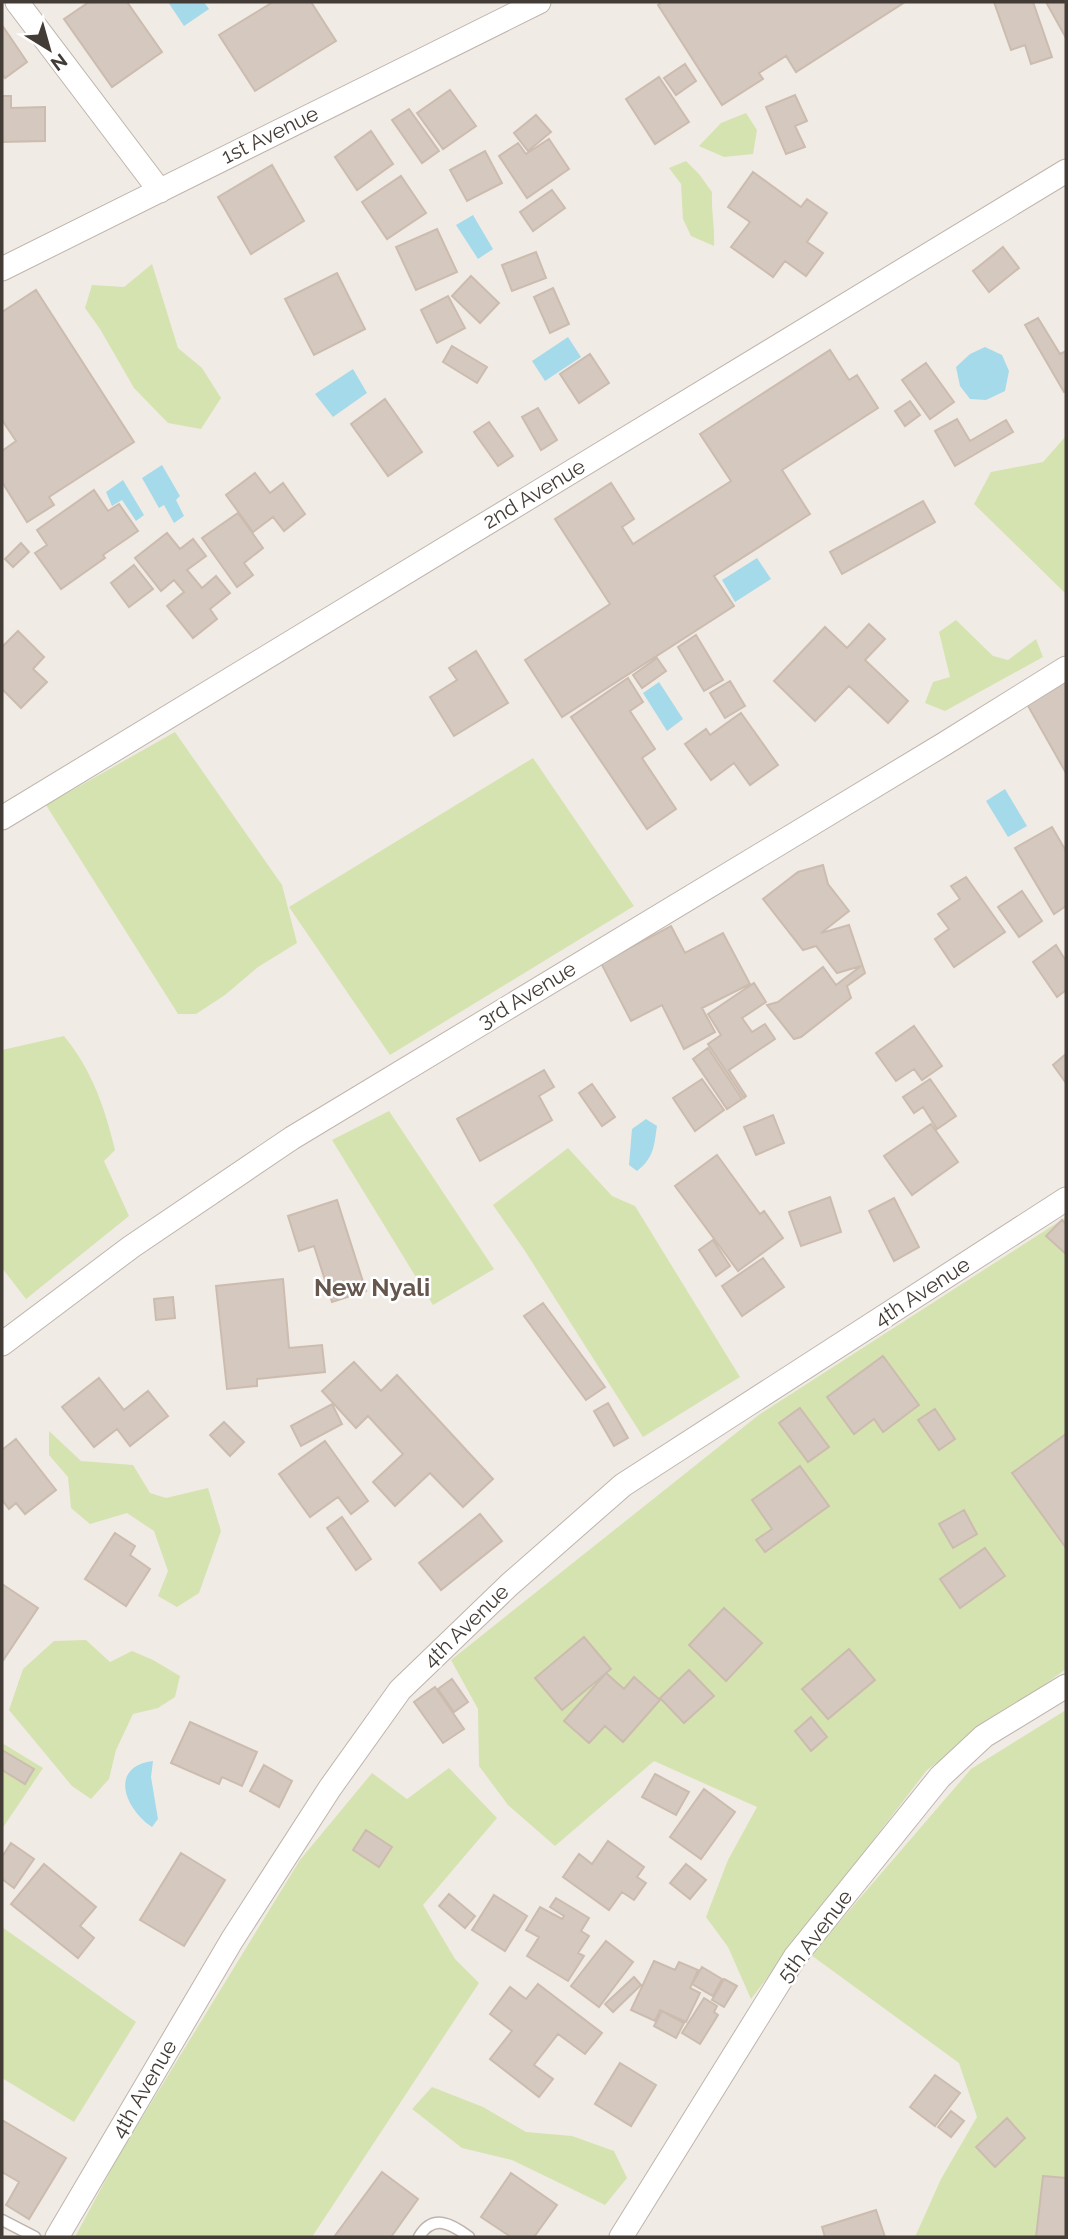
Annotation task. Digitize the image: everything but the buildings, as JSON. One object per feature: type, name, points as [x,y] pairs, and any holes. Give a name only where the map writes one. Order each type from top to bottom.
[{"type":"street","points":[[17,2],[160,191]]},
{"type":"street","name":"1st Avenue","points":[[2,269],[539,2]]},
{"type":"street","name":"2nd Avenue","points":[[2,818],[1066,171]]},
{"type":"street","name":"3rd Avenue","points":[[2,1344],[131,1247],[292,1138],[1066,668]]},
{"type":"street","name":"4th Avenue","points":[[57,2237],[232,1940],[330,1788],[400,1690],[509,1585],[623,1485],[1066,1199]]},
{"type":"street","name":"5th Avenue","points":[[621,2237],[803,1946],[940,1777],[984,1736],[1066,1686]]},
{"type":"lane","points":[[2,2220],[35,2237]]},
{"type":"lane","points":[[419,2237],[422,2231],[436,2223],[452,2224],[469,2237]]},
{"type":"green space","points":[[746,113],[757,130],[753,154],[724,157],[699,146],[721,123]]},
{"type":"green space","points":[[686,161],[712,192],[714,246],[691,236],[683,219],[681,184],[669,168]]},
{"type":"green space","points":[[152,264],[178,348],[202,368],[221,398],[201,429],[168,423],[134,388],[85,308],[92,285],[124,287]]},
{"type":"green space","points":[[1066,436],[1066,594],[974,504],[991,472],[1043,462]]},
{"type":"green space","points":[[956,620],[993,656],[1008,660],[1036,639],[1043,657],[945,711],[925,703],[933,682],[950,677],[939,632]]},
{"type":"green space","points":[[175,732],[282,885],[297,943],[258,967],[225,995],[196,1014],[178,1014],[46,805]]},
{"type":"green space","points":[[533,758],[634,906],[390,1055],[289,907]]},
{"type":"green space","points":[[64,1036],[90,1076],[102,1104],[115,1150],[104,1161],[129,1216],[26,1299],[2,1268],[2,1050]]},
{"type":"green space","points":[[389,1111],[494,1269],[433,1305],[332,1140]]},
{"type":"green space","points":[[568,1148],[612,1196],[635,1206],[740,1377],[643,1437],[493,1205]]},
{"type":"green space","points":[[1066,1217],[1066,1669],[927,1770],[751,1999],[728,1947],[706,1917],[728,1860],[757,1807],[654,1761],[555,1846],[508,1805],[479,1766],[478,1709],[451,1660],[760,1414]]},
{"type":"green space","points":[[49,1431],[81,1461],[133,1465],[150,1493],[166,1498],[208,1488],[221,1531],[199,1593],[177,1607],[158,1596],[168,1571],[154,1531],[127,1513],[90,1524],[71,1508],[68,1477],[49,1455]]},
{"type":"green space","points":[[86,1640],[110,1662],[132,1651],[180,1676],[175,1697],[158,1708],[133,1714],[116,1750],[109,1779],[91,1799],[72,1786],[9,1710],[23,1669],[54,1641]]},
{"type":"green space","points":[[1066,1710],[1066,2237],[915,2237],[941,2179],[977,2117],[959,2063],[811,1955],[971,1769]]},
{"type":"green space","points":[[2,1743],[43,1768],[2,1829]]},
{"type":"green space","points":[[449,1768],[497,1818],[423,1905],[455,1959],[479,1983],[312,2237],[75,2237],[118,2157],[300,1860],[372,1773],[407,1799]]},
{"type":"green space","points":[[2,1927],[136,2022],[74,2122],[2,2078]]},
{"type":"green space","points":[[432,2087],[483,2107],[526,2132],[572,2136],[614,2151],[627,2178],[605,2205],[512,2160],[462,2148],[412,2109]]},
{"type":"water","points":[[168,2],[204,2],[209,9],[184,26]]},
{"type":"water","points":[[473,215],[493,249],[478,259],[456,225]]},
{"type":"water","points":[[568,337],[581,357],[545,381],[532,361]]},
{"type":"water","points":[[985,347],[1002,355],[1009,371],[1005,391],[986,400],[970,399],[960,386],[956,367],[970,354]]},
{"type":"water","points":[[353,369],[367,393],[333,417],[315,394]]},
{"type":"water","points":[[162,465],[180,496],[176,500],[184,516],[174,523],[164,505],[159,508],[142,478]]},
{"type":"water","points":[[123,480],[144,515],[136,521],[122,500],[112,506],[106,492]]},
{"type":"water","points":[[757,558],[771,579],[735,602],[722,580]]},
{"type":"water","points":[[659,682],[683,719],[667,731],[643,693]]},
{"type":"water","points":[[1005,789],[1027,826],[1008,837],[986,801]]},
{"type":"water","points":[[646,1119],[657,1126],[655,1140],[650,1156],[637,1171],[629,1165],[632,1129]]},
{"type":"water","points":[[153,1761],[151,1777],[158,1819],[152,1827],[134,1810],[125,1790],[130,1771]]},
{"type":"district","name":"New Nyali","points":[[372,1288]]}]
